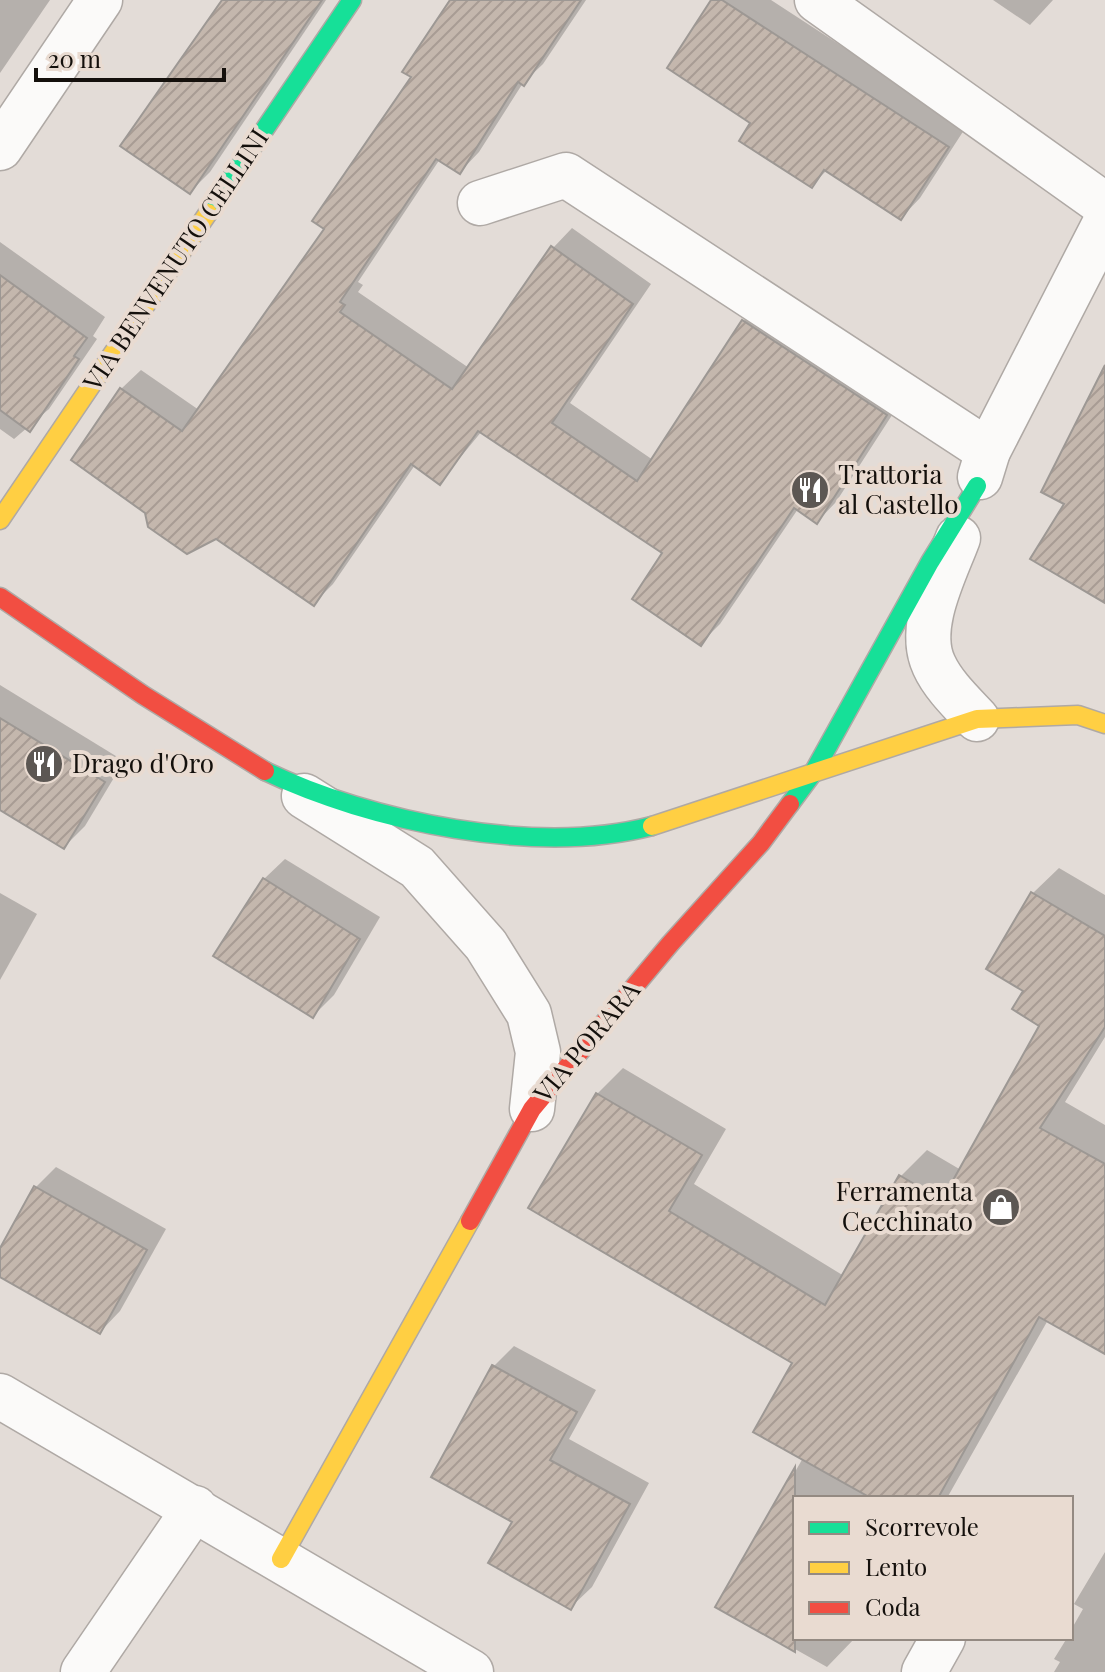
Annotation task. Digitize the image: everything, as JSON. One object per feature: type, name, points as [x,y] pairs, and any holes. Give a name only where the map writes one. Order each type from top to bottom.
[{"type":"street","points":[[0,148],[100,0]]},
{"type":"street","name":"VIA BENVENUTO CELLINI","points":[[0,520],[352,0]]},
{"type":"street","points":[[817,0],[1105,205]]},
{"type":"street","points":[[480,203],[566,175],[983,469]]},
{"type":"street","points":[[813,773],[983,469],[1105,223]]},
{"type":"street","points":[[977,719],[933,664],[929,631],[939,591],[983,469]]},
{"type":"street","name":"VIA PORARA","points":[[0,597],[143,695],[417,867],[486,945],[529,1014],[538,1052],[532,1109]]},
{"type":"street","name":"VIA PORARA","points":[[268,773],[402,821],[501,835],[570,836],[648,827],[977,719],[1078,715],[1105,724]]},
{"type":"street","name":"VIA PORARA","points":[[532,1109],[670,944],[761,843],[813,773]]},
{"type":"street","points":[[281,1559],[532,1109]]},
{"type":"street","points":[[0,1396],[471,1672]]},
{"type":"street","points":[[83,1672],[195,1508]]},
{"type":"street","points":[[924,1672],[942,1640]]},
{"type":"building","points":[[222,0],[322,0],[190,194],[120,146]]},
{"type":"building","points":[[450,0],[581,0],[524,86],[518,82],[460,174],[436,159],[340,302],[345,305],[340,312],[452,389],[551,246],[633,304],[552,423],[637,481],[742,320],[887,415],[817,524],[794,508],[701,646],[632,599],[662,553],[478,431],[440,485],[411,464],[314,606],[216,539],[187,554],[148,527],[145,513],[71,460],[120,388],[182,431],[324,229],[312,221],[411,77],[402,72]]},
{"type":"building","points":[[711,0],[722,0],[949,147],[901,220],[824,170],[812,188],[739,141],[750,123],[667,68]]},
{"type":"building","points":[[0,275],[87,338],[74,356],[79,359],[30,432],[0,410]]},
{"type":"building","points":[[1105,365],[1105,603],[1030,559],[1064,504],[1041,492]]},
{"type":"building","points":[[0,718],[105,782],[64,849],[0,810]]},
{"type":"building","points":[[263,878],[360,939],[313,1018],[213,956]]},
{"type":"building","points":[[1031,892],[1105,936],[1105,1027],[1040,1128],[1105,1164],[1105,1354],[1039,1317],[939,1496],[867,1496],[753,1432],[792,1363],[528,1208],[596,1093],[702,1155],[669,1211],[825,1305],[899,1175],[942,1200],[1039,1026],[1012,1009],[1023,991],[986,969]]},
{"type":"building","points":[[34,1186],[147,1250],[100,1334],[0,1277],[0,1248]]},
{"type":"building","points":[[492,1365],[577,1412],[550,1460],[630,1504],[571,1610],[488,1563],[512,1522],[431,1477]]},
{"type":"building","points":[[795,1467],[795,1652],[715,1607]]},
{"type":"traffic: fast","points":[[208,213],[352,0]]},
{"type":"traffic: fast","points":[[790,804],[813,773],[930,562],[977,486]]},
{"type":"traffic: fast","points":[[265,771],[354,805],[455,829],[558,837],[607,834],[652,826]]},
{"type":"traffic: slow","points":[[0,520],[208,213]]},
{"type":"traffic: slow","points":[[652,826],[977,719],[1078,715],[1105,724]]},
{"type":"traffic: slow","points":[[281,1559],[470,1221]]},
{"type":"traffic: jam","points":[[0,597],[143,695],[265,771]]},
{"type":"traffic: jam","points":[[470,1221],[532,1109],[670,944],[761,843],[790,804]]},
{"type":"place","name":"Trattoria al Castello","points":[[810,490]]},
{"type":"place","name":"Drago d'Oro","points":[[44,764]]},
{"type":"place","name":"Ferramenta Cecchinato","points":[[1001,1207]]}]
